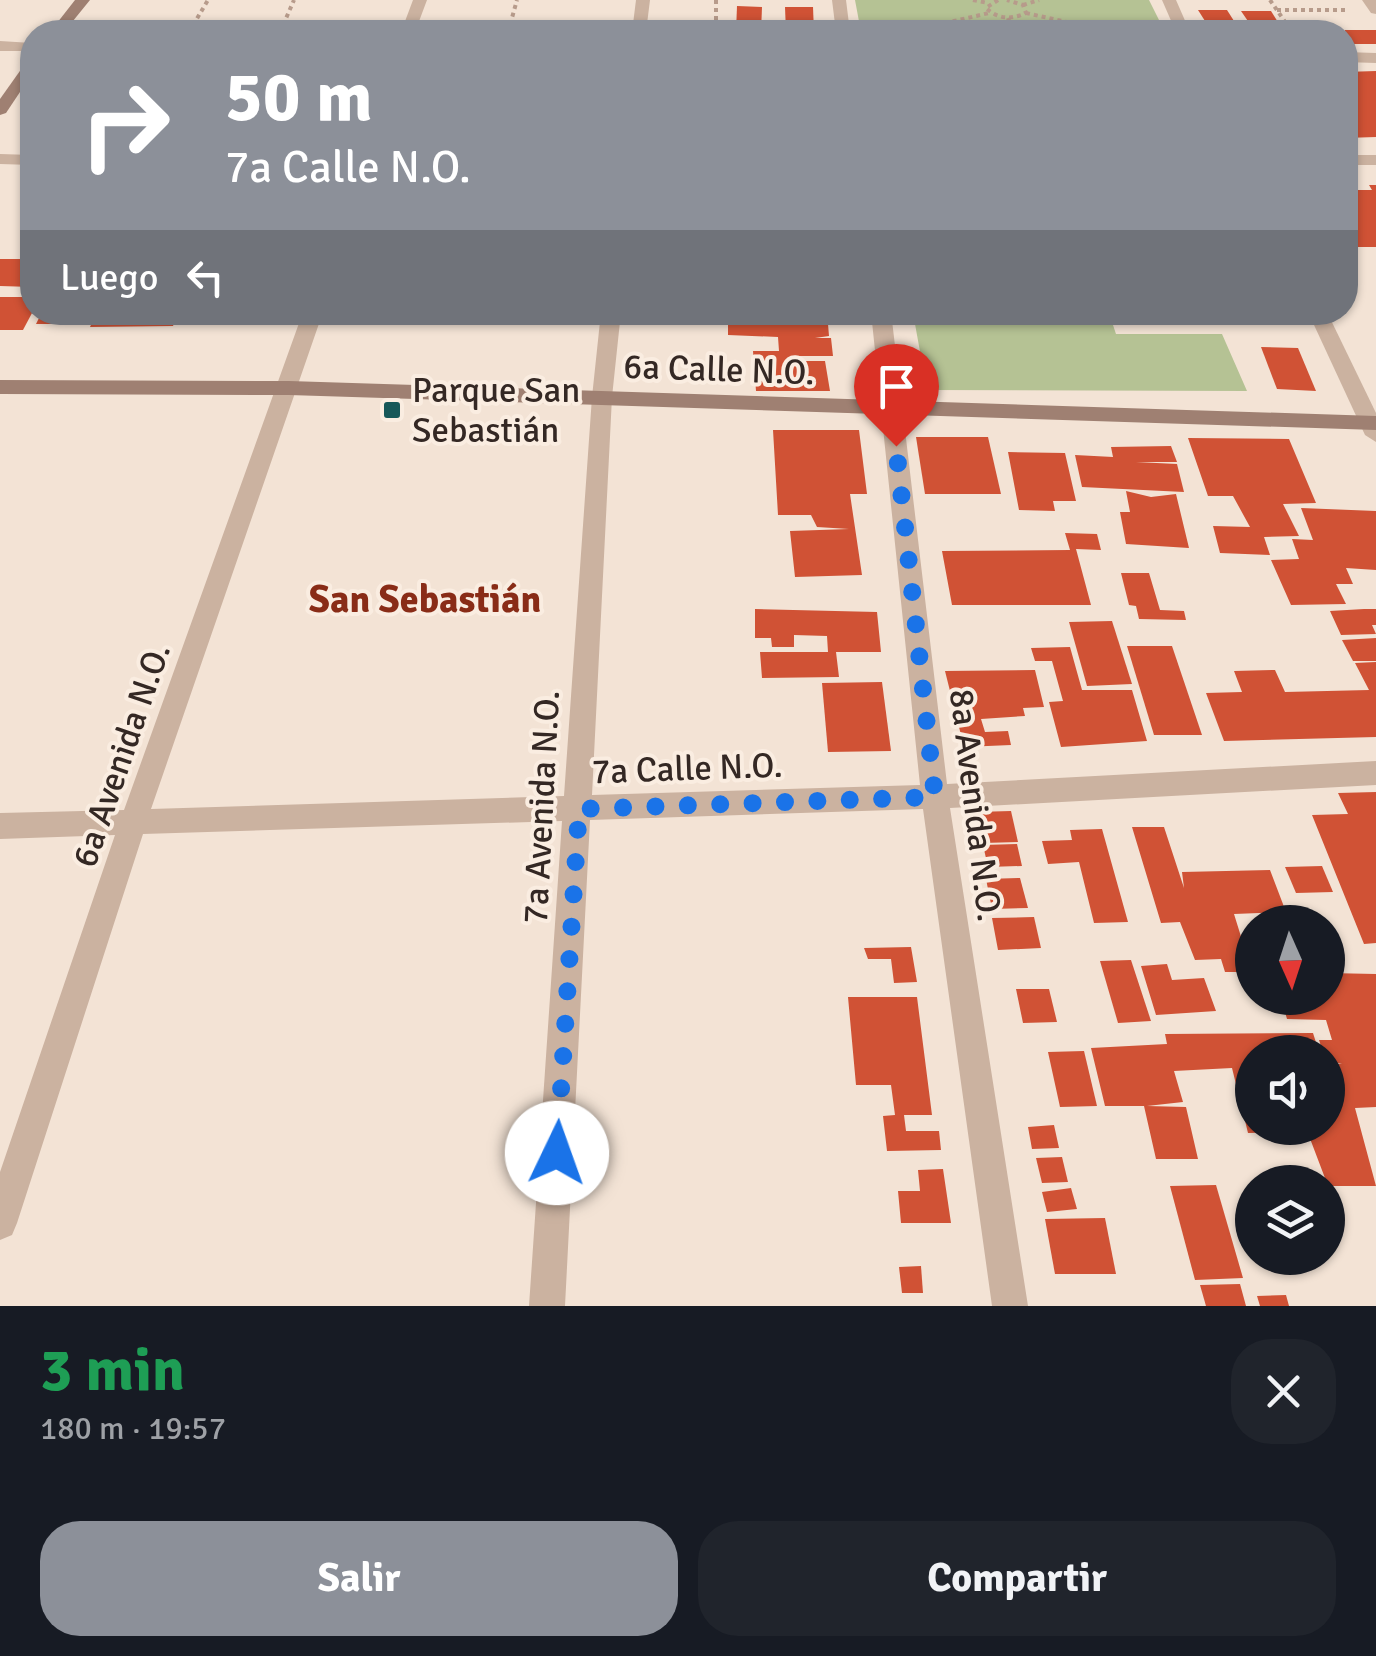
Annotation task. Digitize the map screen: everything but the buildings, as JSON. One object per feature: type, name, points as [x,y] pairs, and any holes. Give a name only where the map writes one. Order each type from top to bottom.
[{"type":"street","points":[[66,20],[83,0]]},
{"type":"street","points":[[1362,5],[1376,10]]},
{"type":"street","points":[[0,110],[20,81]]},
{"type":"street","name":"6a Avenida N.O.","points":[[0,1222],[132,822],[309,325]]},
{"type":"street","name":"7a Avenida N.O.","points":[[547,1306],[610,325]]},
{"type":"street","name":"8a Avenida N.O.","points":[[883,325],[935,797],[1010,1306]]},
{"type":"street","points":[[1323,325],[1374,427]]},
{"type":"street","name":"6a Calle N.O.","points":[[0,387],[289,388],[892,406],[1374,427]]},
{"type":"street","name":"7a Calle N.O.","points":[[0,826],[935,797],[1376,774]]},
{"type":"path","points":[[973,0],[998,0]]},
{"type":"path","points":[[1007,0],[1023,4],[1039,0]]},
{"type":"path","points":[[1270,0],[1284,20]]},
{"type":"path","points":[[988,3],[989,13]]},
{"type":"path","points":[[1023,4],[1026,13]]},
{"type":"path","points":[[1277,10],[1362,5]]},
{"type":"path","points":[[958,20],[989,13],[1008,18],[1026,13],[1058,20]]},
{"type":"green space","points":[[855,0],[1149,0],[1159,20],[859,20]]},
{"type":"green space","points":[[915,325],[1113,325],[1116,334],[1222,334],[1247,391],[927,390]]},
{"type":"place","name":"Parque San Sebastián","points":[[392,410]]},
{"type":"district","name":"San Sebastián","points":[[425,599]]},
{"type":"route","points":[[557,1153],[579,809],[935,797],[896,446]]}]
